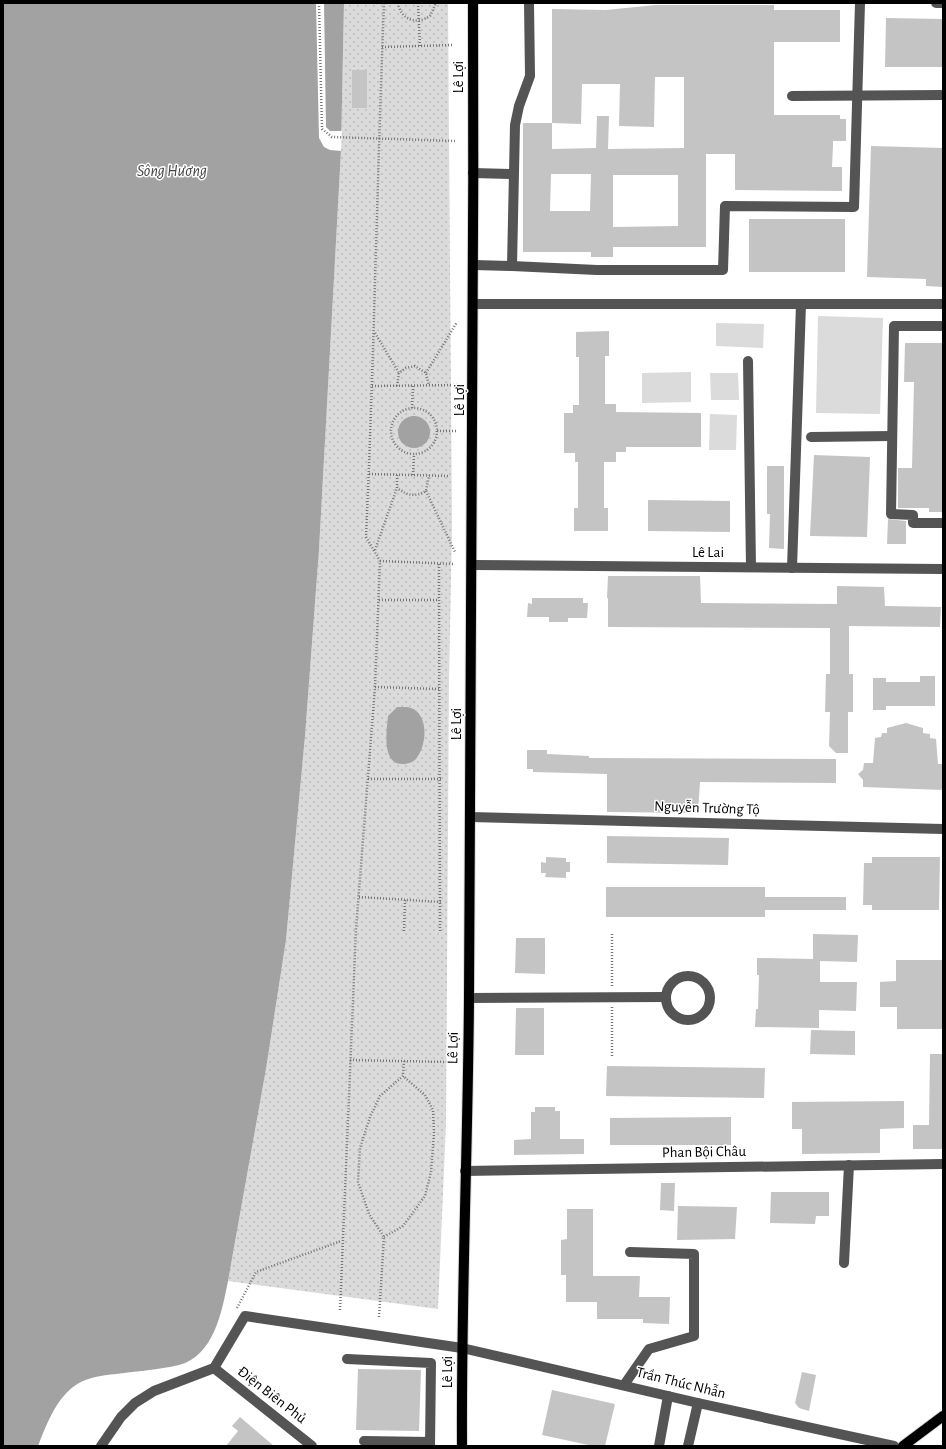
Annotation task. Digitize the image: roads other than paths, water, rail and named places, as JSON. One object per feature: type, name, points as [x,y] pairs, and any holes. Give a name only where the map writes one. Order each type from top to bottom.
[{"type":"main road","name":"Lê Lợi","points":[[462,1446],[462,1348],[469,998],[474,304],[473,3]]},
{"type":"main road","points":[[903,1446],[943,1416]]},
{"type":"street","points":[[512,266],[515,125],[519,106],[530,76],[529,3]]},
{"type":"street","points":[[474,265],[597,270],[724,270],[724,206],[854,207],[860,3]]},
{"type":"street","points":[[936,3],[943,3]]},
{"type":"street","points":[[792,96],[857,94],[943,95]]},
{"type":"street","points":[[473,173],[513,174]]},
{"type":"street","points":[[474,304],[943,304]]},
{"type":"street","points":[[792,568],[802,304]]},
{"type":"street","points":[[943,326],[894,326],[891,514],[913,515],[913,523],[943,523]]},
{"type":"street","points":[[748,361],[751,567]]},
{"type":"street","points":[[811,437],[892,436]]},
{"type":"street","name":"Lê Lai","points":[[472,565],[943,569]]},
{"type":"street","name":"Nguyễn Trường Tộ","points":[[470,816],[943,829]]},
{"type":"street","points":[[689,975],[702,980],[709,990],[711,997],[707,1011],[701,1017],[688,1021],[675,1016],[670,1011],[666,996],[667,990],[675,980],[689,975]]},
{"type":"street","points":[[469,998],[666,996]]},
{"type":"street","name":"Phan Bội Châu","points":[[465,1171],[943,1164]]},
{"type":"street","points":[[844,1263],[848,1165]]},
{"type":"street","points":[[624,1385],[649,1348],[694,1336],[694,1254],[630,1252]]},
{"type":"street","name":"Trần Thúc Nhẫn","points":[[214,1368],[245,1316],[462,1348],[624,1385],[698,1404],[894,1446]]},
{"type":"street","points":[[347,1359],[431,1363],[430,1444],[364,1441]]},
{"type":"street","points":[[101,1446],[121,1417],[135,1403],[154,1391],[214,1368]]},
{"type":"street","name":"Điện Biên Phủ","points":[[214,1368],[312,1446]]},
{"type":"street","points":[[659,1446],[668,1396]]},
{"type":"street","points":[[688,1446],[698,1404]]},
{"type":"water","name":"Sông Hương","points":[[3,3],[344,3],[341,151],[319,550],[305,736],[286,940],[266,1069],[226,1293],[214,1331],[201,1352],[191,1360],[179,1365],[99,1376],[77,1384],[61,1399],[48,1422],[38,1446],[3,1446]]},
{"type":"water","points":[[411,416],[417,416],[426,420],[430,432],[426,444],[417,448],[411,448],[402,444],[398,435],[398,429],[402,420]]},
{"type":"water","points":[[397,707],[409,707],[415,710],[419,714],[424,727],[424,741],[419,754],[416,759],[411,762],[402,764],[395,762],[391,758],[388,752],[386,736],[388,716]]}]
